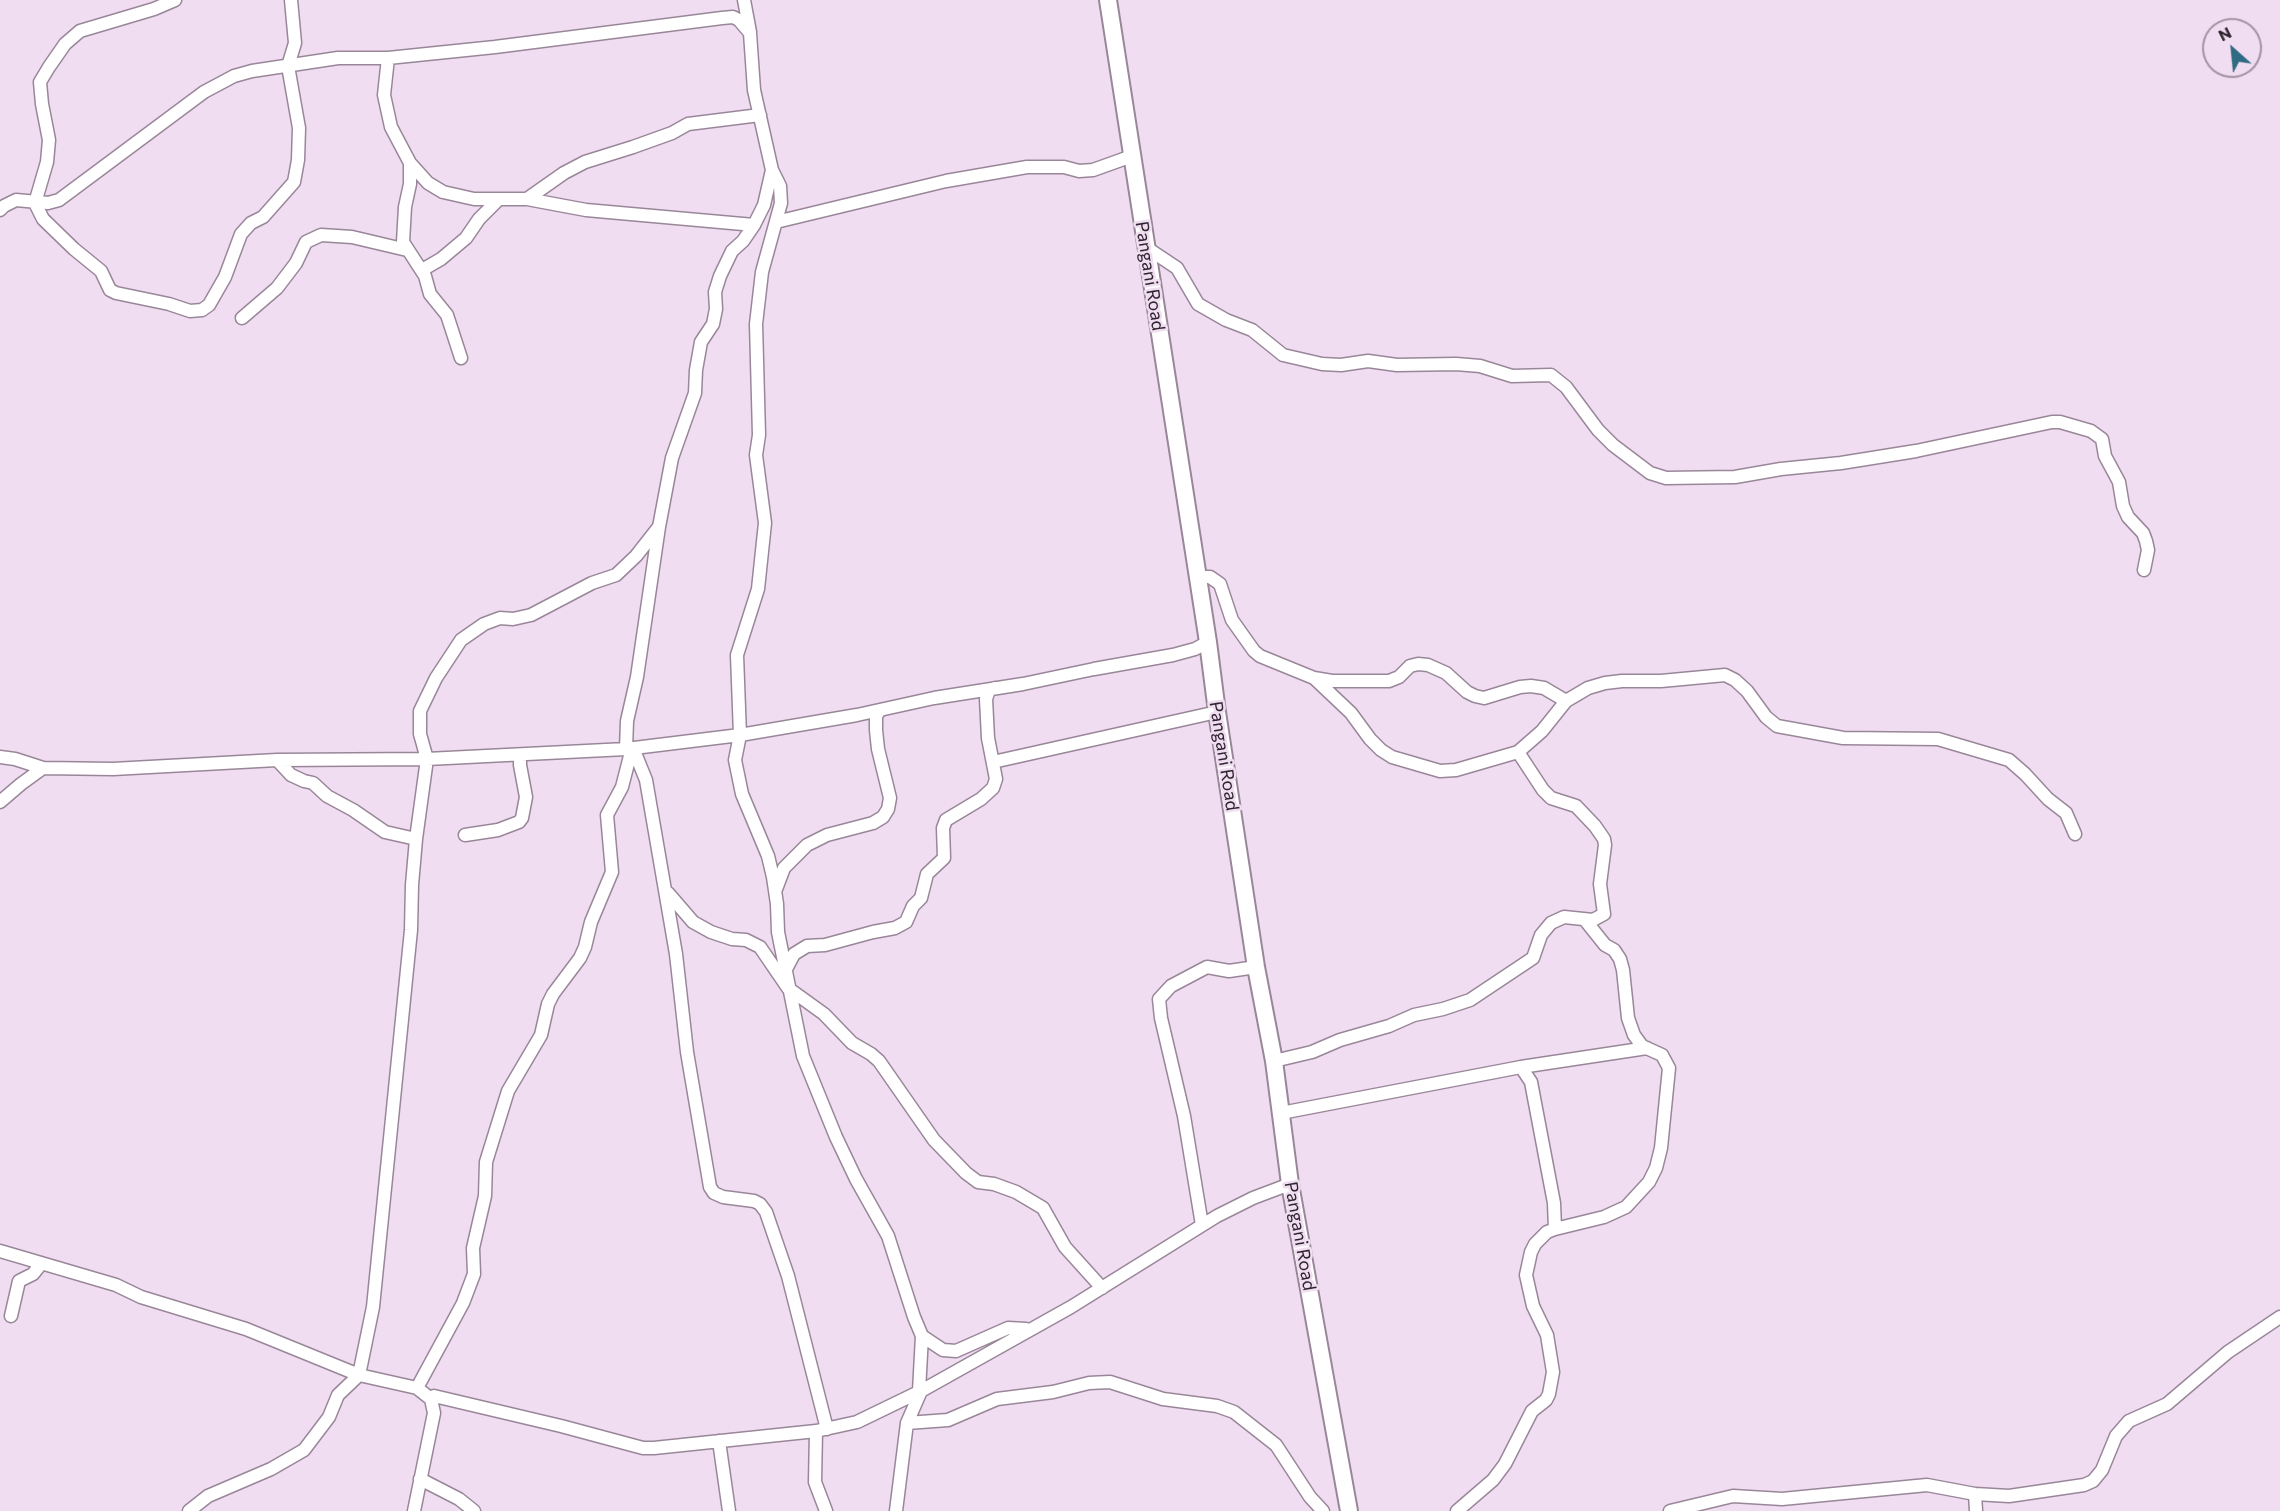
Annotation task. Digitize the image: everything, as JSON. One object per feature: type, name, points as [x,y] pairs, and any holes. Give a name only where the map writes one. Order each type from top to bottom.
[{"type":"main road","name":"Pangani Road","points":[[1108,0],[1256,967],[1274,1061],[1290,1184],[1348,1509]]},
{"type":"street","points":[[175,0],[154,9],[80,31],[65,44],[40,82],[49,140],[47,162],[35,203],[43,219],[101,271],[110,290],[190,310],[202,310],[209,305],[225,277],[241,234],[251,223],[263,217],[294,182],[298,160],[299,128],[288,66],[295,43],[291,0]]},
{"type":"street","points":[[748,2],[754,90],[772,170],[780,186],[781,203],[762,272],[756,324],[759,435],[756,455],[765,523],[758,589],[737,655],[740,735],[735,760],[742,794],[768,856],[776,891],[778,932],[788,988],[808,1069],[856,1179],[888,1236],[922,1336],[920,1391],[907,1423],[896,1511]]},
{"type":"street","points":[[0,210],[16,200],[35,203],[59,200],[204,92],[234,76],[338,58],[388,58],[495,47],[733,17],[739,20],[750,33]]},
{"type":"street","points":[[388,58],[384,95],[391,127],[410,163],[428,183],[444,192],[474,199],[527,199],[586,210],[754,225]]},
{"type":"street","points":[[527,199],[564,173],[585,162],[672,133],[688,124],[760,115]]},
{"type":"street","points":[[776,222],[946,181],[1028,167],[1093,170],[1132,156]]},
{"type":"street","points":[[410,163],[410,184],[403,234],[406,250],[422,270],[430,294],[447,315],[461,358]]},
{"type":"street","points":[[417,1388],[463,1304],[474,1274],[473,1248],[485,1196],[486,1162],[508,1091],[541,1035],[548,1004],[553,994],[582,952],[591,922],[612,872],[607,815],[622,787],[630,748],[627,721],[637,677],[659,527],[672,458],[695,393],[701,342],[713,324],[720,276],[732,251],[743,241],[764,205],[772,170]]},
{"type":"street","points":[[422,270],[441,259],[466,238],[479,219],[499,199]]},
{"type":"street","points":[[242,318],[277,288],[296,263],[306,242],[321,235],[352,237],[406,250]]},
{"type":"street","points":[[1147,248],[1177,268],[1198,303],[1226,320],[1252,330],[1282,355],[1331,364],[1368,361],[1397,365],[1456,364],[1480,366],[1512,376],[1551,375],[1566,387],[1598,430],[1613,445],[1650,472],[1666,478],[1735,477],[1781,469],[1841,463],[1916,451],[2052,422],[2091,431],[2102,439],[2105,456],[2119,482],[2123,506],[2128,517],[2143,533],[2148,550],[2144,570]]},
{"type":"street","points":[[189,1511],[208,1496],[271,1468],[304,1450],[329,1417],[338,1395],[359,1375],[373,1307],[411,930],[416,839],[427,759],[420,734],[420,711],[436,678],[461,640],[484,624],[500,618],[513,619],[531,615],[592,583],[616,575],[636,556],[659,527]]},
{"type":"street","points":[[1197,577],[1210,577],[1220,584],[1232,620],[1254,651],[1260,656],[1314,678],[1332,681],[1389,681],[1399,677],[1410,666],[1428,664],[1446,673],[1467,692],[1475,696],[1484,698],[1531,686],[1544,688],[1566,701]]},
{"type":"street","points":[[0,757],[43,768],[113,769],[277,760],[427,759],[630,748],[740,735],[880,710],[934,698],[1173,656],[1208,642]]},
{"type":"street","points":[[1314,678],[1351,713],[1370,740],[1381,750],[1392,757],[1440,771],[1456,770],[1518,752],[1542,731],[1566,701],[1581,691],[1605,683],[1725,675],[1735,680],[1747,691],[1766,717],[1777,726],[1843,738],[1938,739],[2009,760],[2048,799],[2066,813],[2074,834]]},
{"type":"street","points":[[785,971],[794,954],[807,946],[825,945],[895,928],[906,922],[913,906],[921,898],[927,874],[944,858],[943,828],[946,820],[990,792],[996,778],[988,738],[986,699],[988,690],[995,688]]},
{"type":"street","points":[[776,891],[784,868],[807,845],[826,835],[873,823],[883,817],[890,798],[878,749],[876,716],[880,710]]},
{"type":"street","points":[[993,762],[1217,712]]},
{"type":"street","points":[[630,748],[646,780],[676,954],[687,1052],[710,1187],[714,1193],[723,1197],[754,1201],[766,1212],[788,1276],[822,1430],[815,1482],[826,1511]]},
{"type":"street","points":[[1274,1061],[1312,1052],[1340,1040],[1389,1026],[1414,1015],[1470,1000],[1533,958],[1541,935],[1551,923],[1569,916],[1585,920],[1597,919],[1604,914],[1599,884],[1604,839],[1576,806],[1551,798],[1543,790],[1518,752]]},
{"type":"street","points":[[465,835],[498,830],[519,822],[522,818],[526,797],[520,755]]},
{"type":"street","points":[[277,760],[291,775],[313,783],[327,796],[353,810],[385,832],[416,839]]},
{"type":"street","points":[[0,802],[43,768]]},
{"type":"street","points":[[665,889],[693,922],[711,932],[753,942],[760,947],[788,988],[824,1014],[852,1043],[879,1061],[934,1140],[966,1173],[978,1182],[994,1184],[1016,1192],[1043,1208],[1065,1247],[1102,1288]]},
{"type":"street","points":[[1456,1511],[1493,1480],[1532,1411],[1546,1400],[1549,1394],[1552,1372],[1547,1335],[1533,1306],[1526,1275],[1535,1244],[1547,1232],[1615,1213],[1626,1207],[1653,1174],[1661,1149],[1669,1068],[1662,1055],[1639,1043],[1634,1035],[1628,1018],[1623,970],[1618,954],[1605,945],[1585,920]]},
{"type":"street","points":[[1202,1225],[1185,1116],[1161,1018],[1159,999],[1172,986],[1207,967],[1229,971],[1256,967]]},
{"type":"street","points":[[1281,1113],[1521,1067],[1647,1048]]},
{"type":"street","points":[[1521,1067],[1531,1082],[1554,1203],[1555,1229]]},
{"type":"street","points":[[431,1399],[434,1396],[642,1448],[822,1430],[857,1422],[920,1391],[1071,1307],[1202,1225],[1253,1198],[1290,1184]]},
{"type":"street","points":[[0,1251],[116,1285],[141,1297],[246,1329],[359,1375],[417,1388],[431,1399],[434,1413],[420,1479],[417,1507]]},
{"type":"street","points":[[11,1316],[19,1281],[33,1274],[41,1264]]},
{"type":"street","points":[[1670,1511],[1733,1496],[1782,1499],[1927,1485],[1976,1494],[2009,1496],[2084,1485],[2093,1480],[2102,1470],[2116,1436],[2129,1421],[2167,1404],[2228,1352],[2280,1317]]},
{"type":"street","points":[[922,1336],[943,1350],[956,1351],[1008,1328],[1029,1329]]},
{"type":"street","points":[[907,1423],[948,1420],[997,1399],[1053,1392],[1089,1383],[1110,1382],[1163,1399],[1217,1406],[1234,1412],[1275,1445],[1310,1497],[1323,1511]]},
{"type":"street","points":[[718,1441],[729,1511]]},
{"type":"street","points":[[420,1479],[459,1499],[474,1511]]},
{"type":"street","points":[[1976,1494],[1976,1511]]}]
